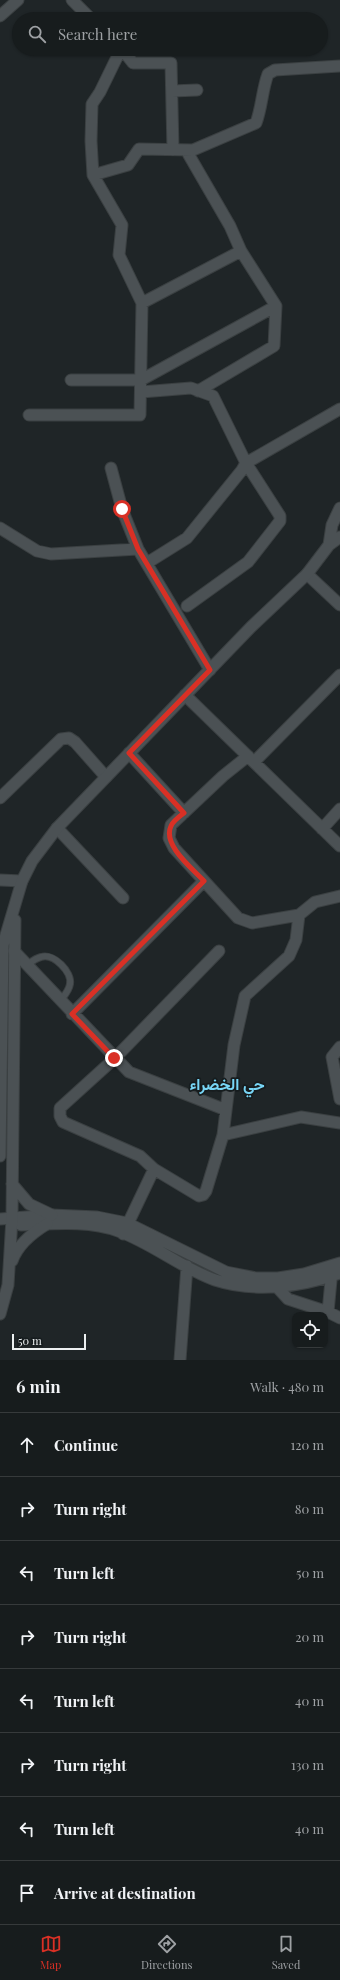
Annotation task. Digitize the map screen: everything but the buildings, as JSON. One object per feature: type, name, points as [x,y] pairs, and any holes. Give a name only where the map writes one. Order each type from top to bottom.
[{"type":"street","points":[[0,16],[18,0]]},
{"type":"street","points":[[72,0],[84,12]]},
{"type":"street","points":[[29,415],[140,415],[142,303],[119,256],[122,225],[93,175],[91,141],[92,104],[100,92],[118,56]]},
{"type":"street","points":[[128,56],[133,63],[171,63],[173,150]]},
{"type":"street","points":[[93,175],[128,165],[139,149],[193,150],[256,123],[262,110],[265,83],[268,74],[276,70],[340,66]]},
{"type":"street","points":[[172,91],[197,90]]},
{"type":"street","points":[[186,150],[230,226],[241,251],[276,306],[274,346],[198,391]]},
{"type":"street","points":[[142,303],[241,251]]},
{"type":"street","points":[[71,380],[141,380],[276,306]]},
{"type":"street","points":[[141,392],[191,388],[213,396],[246,463],[280,516],[280,520],[248,562],[187,606]]},
{"type":"street","points":[[147,564],[187,538],[246,463],[340,410]]},
{"type":"street","points":[[111,468],[122,509],[138,549],[210,670]]},
{"type":"street","points":[[329,545],[332,525],[340,508]]},
{"type":"street","points":[[0,528],[37,551],[51,554],[138,549]]},
{"type":"street","points":[[0,1156],[3,945],[15,909],[22,881],[32,860],[57,828],[251,627],[307,574],[329,545],[340,537]]},
{"type":"street","points":[[307,574],[340,605]]},
{"type":"street","points":[[340,675],[251,759],[223,776],[171,825],[169,838],[174,848],[238,918],[252,923],[299,915],[315,902],[340,896]]},
{"type":"street","points":[[185,695],[340,846]]},
{"type":"street","points":[[0,798],[60,739],[69,738],[75,742],[106,777]]},
{"type":"street","points":[[129,753],[184,813]]},
{"type":"street","points":[[322,829],[340,809]]},
{"type":"street","points":[[57,828],[123,898]]},
{"type":"street","points":[[0,880],[22,881]]},
{"type":"street","points":[[72,1014],[204,881]]},
{"type":"street","points":[[0,1314],[8,1285],[12,1218],[15,909]]},
{"type":"street","points":[[220,951],[114,1058],[60,1108],[60,1116],[64,1122],[140,1156],[154,1169],[199,1196],[203,1195],[212,1176],[223,1135],[234,1045],[245,996],[289,956],[296,940],[299,915]]},
{"type":"street","points":[[14,951],[72,1014],[129,1072],[226,1110]]},
{"type":"street","points":[[340,1047],[332,1057],[340,1099]]},
{"type":"street","points":[[223,1135],[301,1117],[340,1123]]},
{"type":"street","points":[[125,1228],[154,1169]]},
{"type":"street","points":[[12,1184],[29,1204],[49,1220]]},
{"type":"street","points":[[0,1219],[23,1216],[125,1228],[226,1272],[256,1278],[278,1278],[336,1269]]},
{"type":"street","points":[[10,1265],[18,1248],[26,1239],[49,1220]]},
{"type":"street","points":[[125,1228],[187,1266],[215,1280],[251,1286],[277,1287],[307,1282],[336,1269]]},
{"type":"street","points":[[180,1360],[187,1266]]},
{"type":"street","points":[[328,1312],[336,1269]]},
{"type":"street","points":[[277,1287],[288,1299],[328,1312],[340,1318]]},
{"type":"lane","points":[[27,965],[41,957],[47,956],[52,958],[66,971],[70,984],[68,991],[60,1001]]},
{"type":"district","name":"حي الخضراء","points":[[227,1084]]},
{"type":"route","points":[[114,1058],[72,1014],[204,881],[174,848],[169,838],[171,825],[184,813],[129,753],[210,670],[138,549],[122,509]]}]
